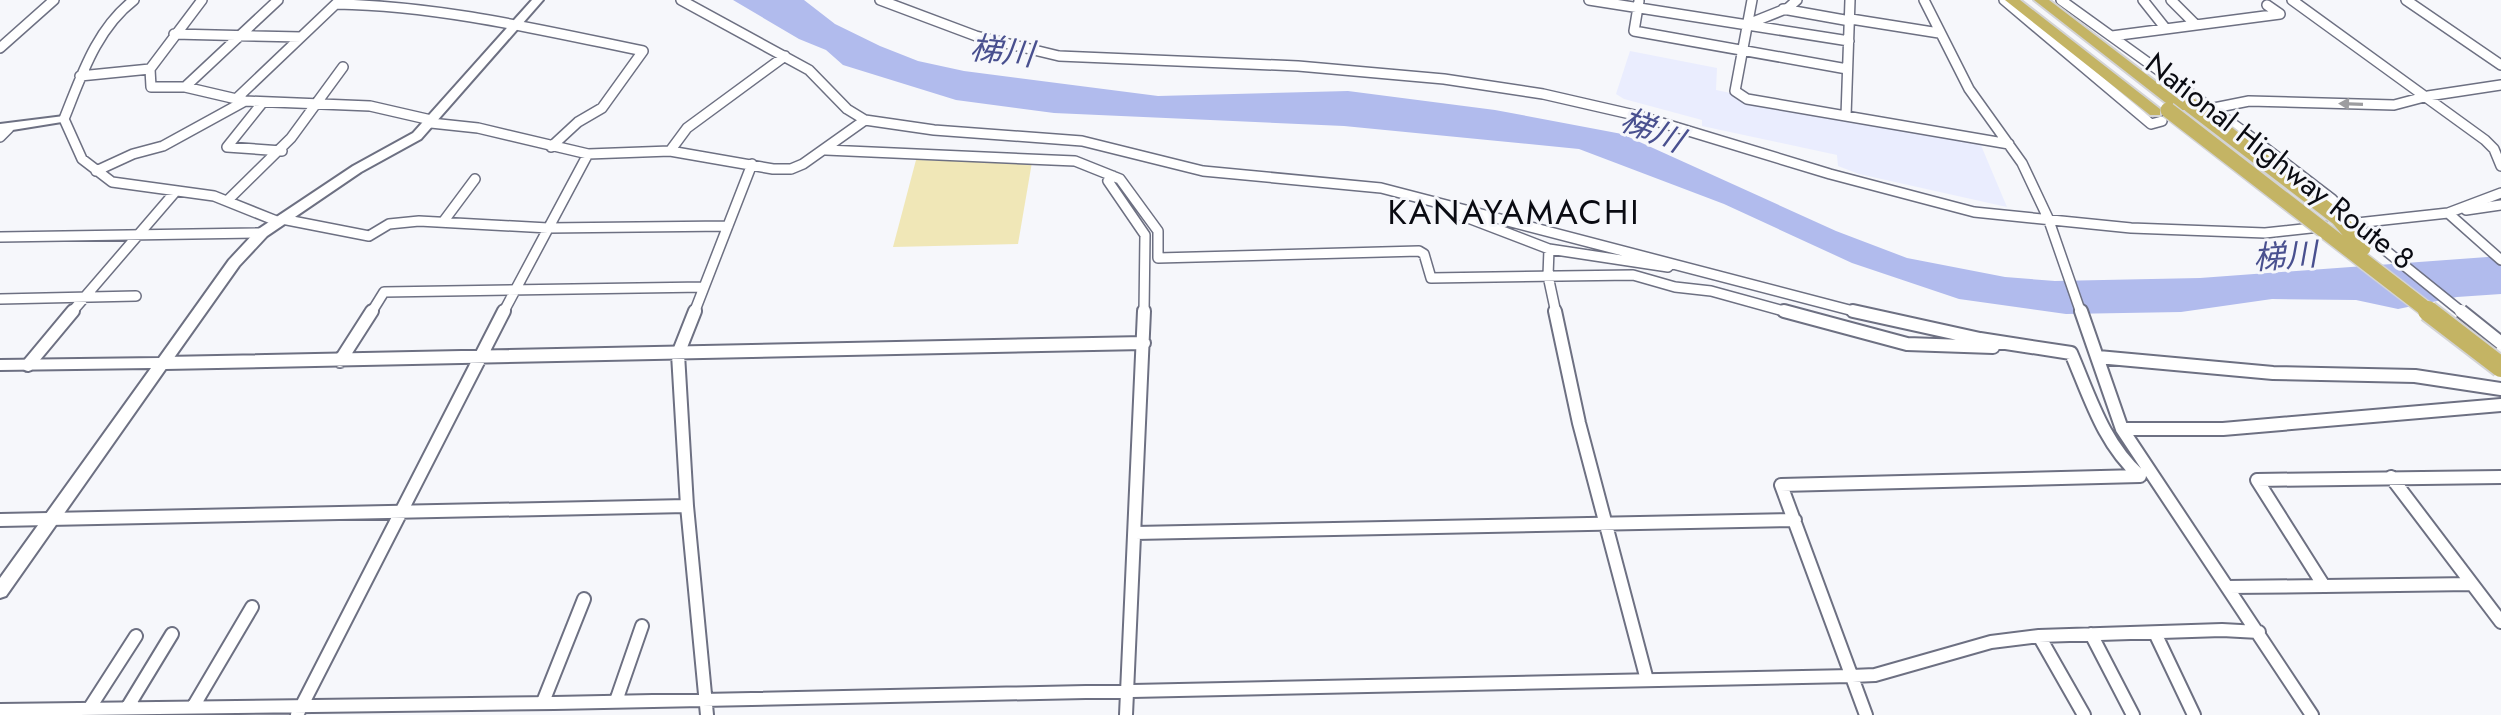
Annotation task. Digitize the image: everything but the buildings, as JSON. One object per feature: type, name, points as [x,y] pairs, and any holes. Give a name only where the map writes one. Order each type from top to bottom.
[{"type":"highway","points":[[2012,0],[2182,110]]},
{"type":"highway","name":"National Highway Route 8","points":[[2025,0],[2182,110]]},
{"type":"highway","name":"National Highway Route 8","points":[[2041,0],[2501,367]]},
{"type":"highway","points":[[2053,0],[2182,110]]},
{"type":"highway","name":"National Highway Route 8","points":[[2360,252],[2501,354]]},
{"type":"street","points":[[2,44],[54,0]]},
{"type":"street","points":[[3,131],[64,119],[92,50],[122,9],[134,0]]},
{"type":"street","points":[[202,0],[150,69],[151,87],[185,87],[263,102],[370,106],[431,120],[431,123],[478,128],[588,154],[670,151],[791,169],[826,150],[865,120]]},
{"type":"street","points":[[185,87],[278,0]]},
{"type":"street","points":[[0,591],[234,263],[262,233],[357,169],[403,146],[431,123],[538,0]]},
{"type":"street","points":[[681,0],[809,70],[847,109],[865,120],[934,130],[1082,141],[1203,171],[1381,188],[1877,317],[2071,353],[2111,443],[2129,468],[2147,476]]},
{"type":"street","points":[[880,0],[976,36],[1059,56],[1298,66],[1508,88],[1639,116],[1815,170],[1974,212],[2131,228],[2265,233],[2338,223],[2452,214],[2501,205]]},
{"type":"street","points":[[1589,0],[1639,3],[1849,41]]},
{"type":"street","points":[[1752,0],[1735,91],[1747,99],[2009,144]]},
{"type":"street","points":[[1747,24],[1797,0]]},
{"type":"street","points":[[1846,116],[1850,0]]},
{"type":"street","points":[[1924,0],[1969,89],[2022,163],[2049,220],[2122,429],[2147,476],[2228,587],[2312,715]]},
{"type":"street","points":[[2004,0],[2151,124],[2182,110],[2249,101],[2394,105],[2428,96],[2501,85]]},
{"type":"street","points":[[2061,0],[2112,36],[2182,110],[2247,134],[2332,199],[2359,229],[2501,343]]},
{"type":"street","points":[[2143,0],[2166,29]]},
{"type":"street","points":[[2171,0],[2196,25]]},
{"type":"street","points":[[2264,2],[2297,0],[2428,96],[2494,149],[2501,166]]},
{"type":"street","points":[[2406,0],[2501,65]]},
{"type":"street","points":[[96,171],[133,154],[163,146],[241,100],[339,2],[395,5],[476,17],[643,51],[602,108],[578,122],[551,147]]},
{"type":"street","points":[[2112,36],[2280,14],[2264,2]]},
{"type":"street","points":[[1639,3],[1634,31],[1847,69]]},
{"type":"street","points":[[1783,9],[1939,33]]},
{"type":"street","points":[[174,34],[301,37]]},
{"type":"street","points":[[670,151],[687,128],[785,56]]},
{"type":"street","points":[[229,199],[282,151],[321,104],[343,67]]},
{"type":"street","points":[[80,76],[150,69]]},
{"type":"street","points":[[263,102],[227,147],[282,151]]},
{"type":"street","points":[[64,119],[82,159],[112,182],[229,199],[281,220],[369,236],[389,224],[443,222],[548,228],[728,226]]},
{"type":"street","points":[[826,150],[1075,161],[1120,179],[1158,231],[1158,258],[1419,251],[1424,254],[1431,278],[1633,275],[1675,287],[1711,291],[1907,344],[1993,347],[2004,343]]},
{"type":"street","points":[[299,710],[588,154]]},
{"type":"street","points":[[707,715],[687,506],[678,354],[752,164]]},
{"type":"street","points":[[1113,176],[1108,181],[1145,235],[1144,343],[1126,715]]},
{"type":"street","points":[[443,222],[475,179]]},
{"type":"street","points":[[28,365],[135,235],[176,191]]},
{"type":"street","points":[[2452,214],[2501,193]]},
{"type":"street","points":[[1443,204],[1449,210],[1549,249],[1667,267],[1676,263]]},
{"type":"street","points":[[2452,214],[2501,260]]},
{"type":"street","points":[[0,237],[262,233]]},
{"type":"street","points":[[1549,249],[1548,276],[1579,423],[1647,680]]},
{"type":"street","points":[[340,361],[384,292],[704,287]]},
{"type":"street","points":[[0,299],[136,296]]},
{"type":"street","points":[[0,365],[479,359],[1144,343]]},
{"type":"street","points":[[2096,353],[2273,373],[2415,376],[2501,389]]},
{"type":"street","points":[[2122,429],[2223,429],[2501,405]]},
{"type":"street","points":[[1866,715],[1781,485],[2147,476]]},
{"type":"street","points":[[2391,477],[2501,622]]},
{"type":"street","points":[[2324,586],[2257,480],[2501,477]]},
{"type":"street","points":[[0,520],[687,506]]},
{"type":"street","points":[[1135,533],[1795,520]]},
{"type":"street","points":[[2228,587],[2472,584]]},
{"type":"street","points":[[549,707],[584,599]]},
{"type":"street","points":[[193,707],[252,607]]},
{"type":"street","points":[[616,701],[642,626]]},
{"type":"street","points":[[0,710],[549,707],[705,698],[1852,676],[1875,675],[1991,642],[2039,636],[2259,632]]},
{"type":"street","points":[[2155,633],[2194,715]]},
{"type":"street","points":[[127,708],[172,634]]},
{"type":"street","points":[[2091,634],[2133,715]]},
{"type":"street","points":[[89,709],[136,636]]},
{"type":"street","points":[[2039,636],[2084,715]]},
{"type":"shaded area","points":[[1630,51],[1717,68],[1716,90],[1980,143],[2007,207],[1859,174],[1838,166],[1837,155],[1702,126],[1702,120],[1624,99],[1616,94]]},
{"type":"shaded area","points":[[916,160],[1032,162],[1018,244],[893,247]]},
{"type":"water","points":[[733,0],[804,0],[835,24],[880,46],[918,61],[964,71],[1158,96],[1348,91],[1495,110],[1622,134],[1836,231],[1907,258],[2005,277],[2055,281],[2200,278],[2501,256],[2501,294],[2457,297],[2398,309],[2356,300],[2272,299],[2181,312],[2066,314],[1959,299],[1852,263],[1724,204],[1579,149],[1344,126],[1054,113],[956,100],[843,65],[826,50],[799,39]]},
{"type":"district","name":"KANAYAMACHI","points":[[1514,212]]},
{"type":"water label","name":"梯川","points":[[1002,51]]},
{"type":"water label","name":"梯川","points":[[1652,130]]},
{"type":"water label","name":"梯川","points":[[2285,256]]}]
